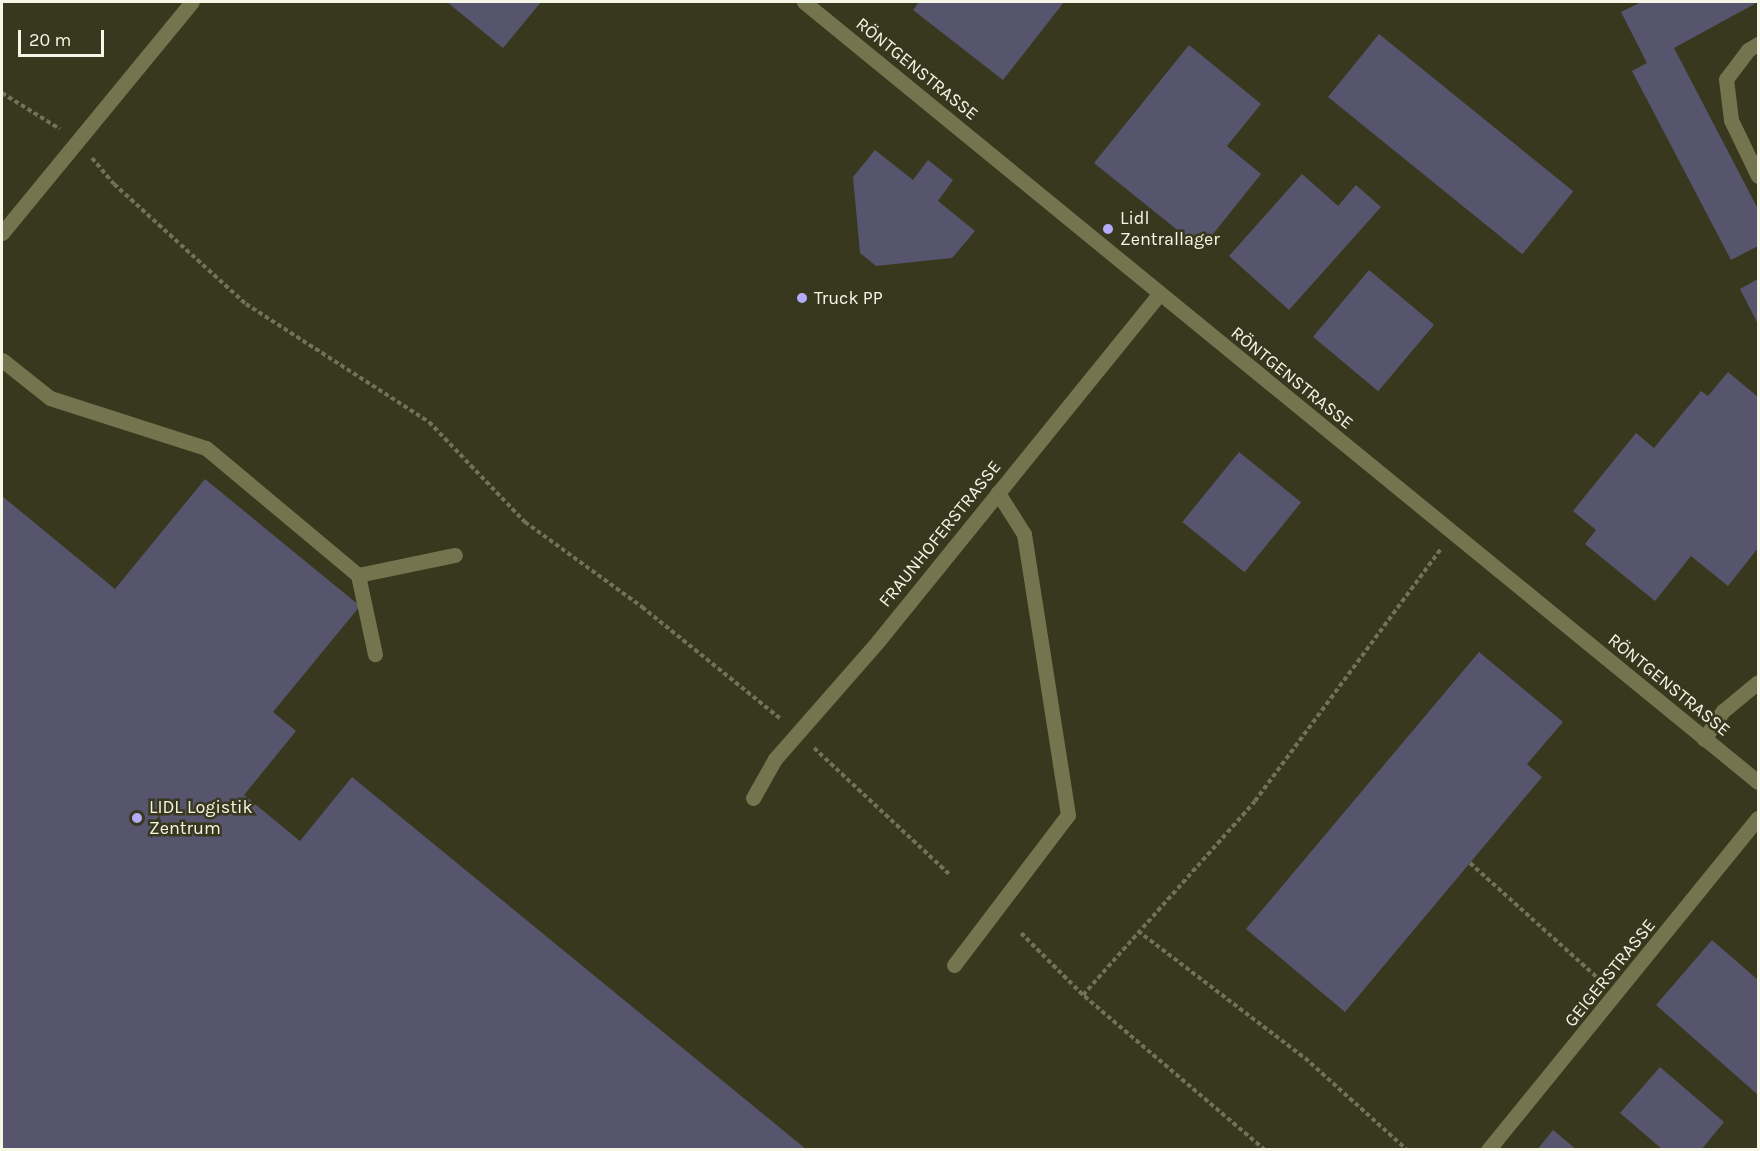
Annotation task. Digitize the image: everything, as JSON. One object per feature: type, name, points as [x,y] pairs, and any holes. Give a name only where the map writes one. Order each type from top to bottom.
[{"type":"street","points":[[2,233],[192,2]]},
{"type":"street","name":"RÖNTGENSTRASSE","points":[[804,2],[1758,782]]},
{"type":"street","points":[[1758,44],[1748,50],[1726,80],[1731,120],[1758,176]]},
{"type":"street","name":"FRAUNHOFERSTRASSE","points":[[753,798],[775,759],[998,493],[1159,294]]},
{"type":"street","points":[[2,360],[50,398],[206,448],[358,575],[375,654]]},
{"type":"street","points":[[954,965],[1068,815],[1024,534],[998,493]]},
{"type":"street","points":[[358,575],[455,555]]},
{"type":"street","points":[[1704,740],[1723,711],[1758,682]]},
{"type":"street","name":"GEIGERSTRASSE","points":[[1488,1149],[1618,996],[1758,818]]},
{"type":"path","points":[[2,93],[78,141],[114,184],[246,304],[429,422],[525,522],[642,607],[797,732],[949,874]]},
{"type":"path","points":[[1083,995],[1255,801],[1452,534]]},
{"type":"path","points":[[1470,863],[1618,996]]},
{"type":"path","points":[[1138,932],[1305,1058],[1407,1149]]},
{"type":"path","points":[[1021,933],[1083,995],[1265,1149]]},
{"type":"building","points":[[447,2],[541,2],[503,48]]},
{"type":"building","points":[[919,2],[1064,2],[1003,80],[913,10]]},
{"type":"building","points":[[1641,2],[1758,2],[1674,48],[1758,209],[1758,246],[1731,260],[1632,71],[1647,63],[1621,12]]},
{"type":"building","points":[[1379,34],[1573,191],[1522,254],[1328,97]]},
{"type":"building","points":[[1189,45],[1261,104],[1227,146],[1261,174],[1201,249],[1094,163]]},
{"type":"building","points":[[875,150],[913,180],[928,160],[953,180],[938,201],[975,231],[952,258],[876,266],[860,253],[853,177]]},
{"type":"building","points":[[1302,174],[1338,206],[1356,185],[1381,207],[1289,310],[1229,256]]},
{"type":"building","points":[[1369,270],[1434,325],[1378,391],[1313,337]]},
{"type":"building","points":[[1758,279],[1758,324],[1740,289]]},
{"type":"building","points":[[1728,372],[1758,397],[1758,548],[1728,586],[1691,556],[1655,601],[1585,544],[1596,530],[1573,511],[1636,433],[1654,448],[1701,391],[1708,396]]},
{"type":"building","points":[[1239,452],[1301,502],[1245,572],[1182,522]]},
{"type":"building","name":"LIDL Logistik Zentrum","points":[[205,479],[360,606],[273,712],[296,731],[244,795],[300,841],[352,777],[807,1150],[2,1150],[2,496],[115,589]]},
{"type":"building","points":[[1479,652],[1563,722],[1527,764],[1542,777],[1345,1012],[1246,929]]},
{"type":"building","points":[[1712,940],[1758,980],[1758,1095],[1656,1005]]},
{"type":"building","points":[[1660,1067],[1724,1122],[1701,1150],[1663,1150],[1620,1113]]},
{"type":"building","points":[[1553,1130],[1577,1150],[1537,1150]]},
{"type":"place","name":"Lidl Zentrallager","points":[[1108,229]]},
{"type":"place","name":"Truck PP","points":[[802,298]]},
{"type":"place","name":"LIDL Logistik Zentrum","points":[[137,818]]}]
